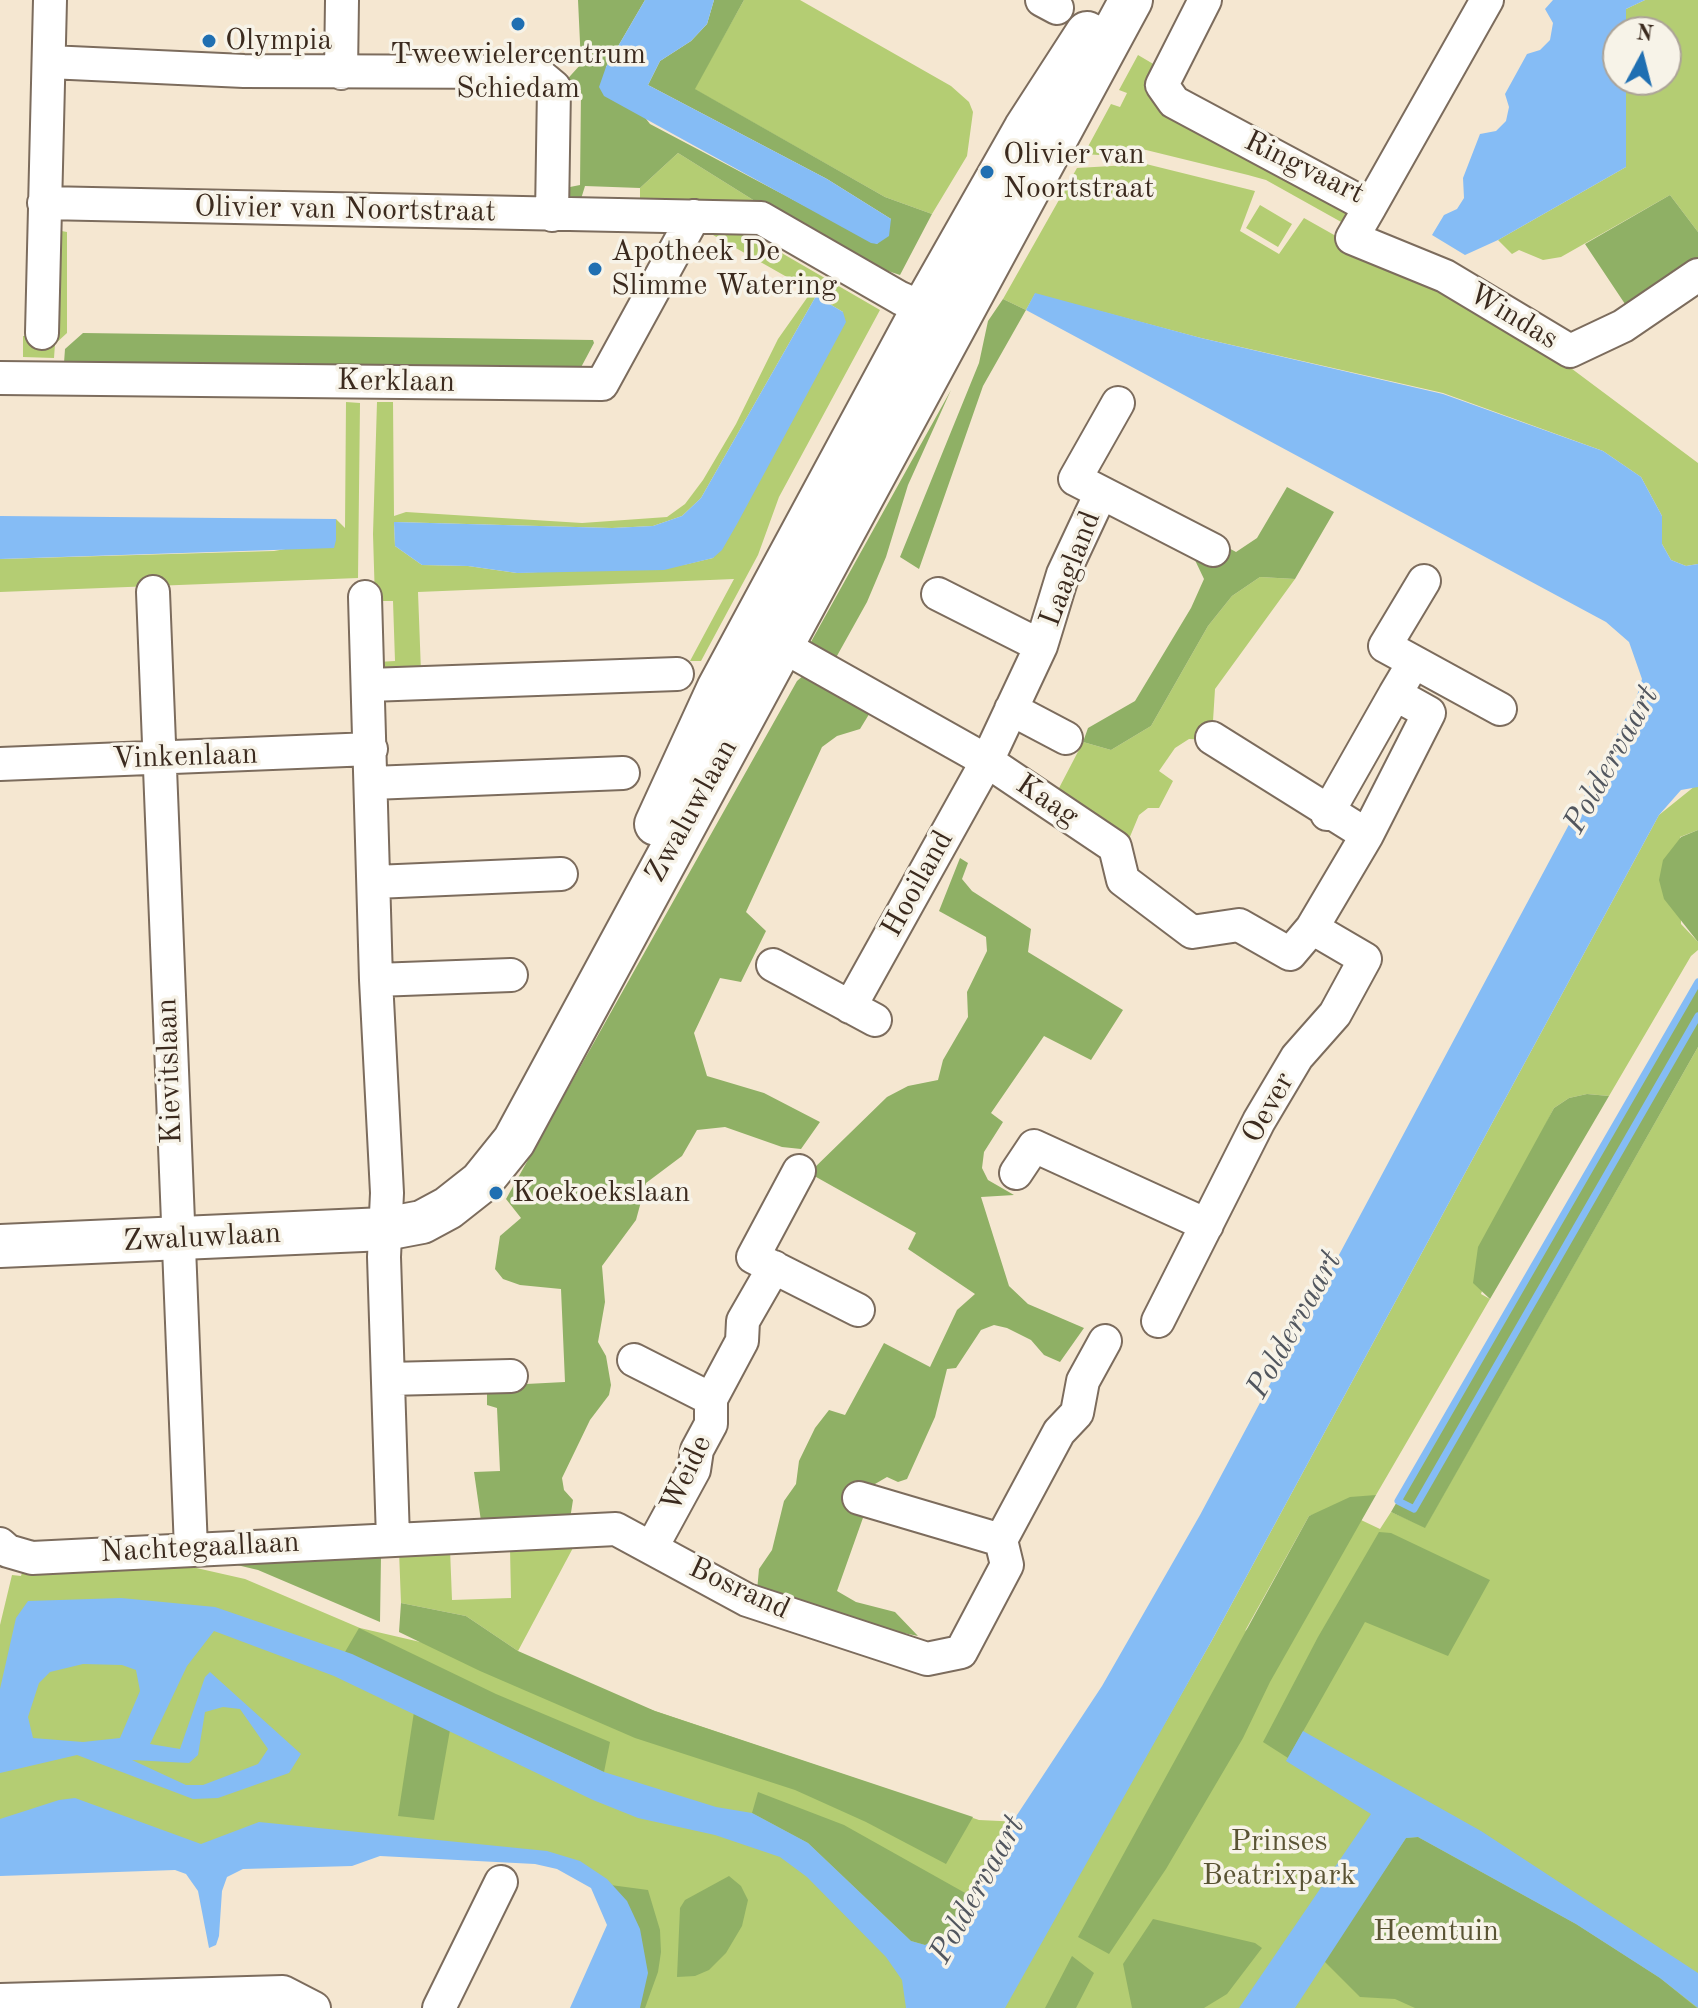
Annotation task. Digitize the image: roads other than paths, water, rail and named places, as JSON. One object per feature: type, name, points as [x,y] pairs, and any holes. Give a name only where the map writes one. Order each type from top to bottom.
[{"type":"main road","name":"Zwaluwlaan","points":[[940,315],[996,178],[1105,0]]},
{"type":"main road","name":"Zwaluwlaan","points":[[0,1246],[176,1228],[386,1219],[434,1190],[456,1171],[490,1124],[661,814],[718,689],[766,636],[940,315],[1131,0]]},
{"type":"main road","name":"Zwaluwlaan","points":[[0,1225],[176,1228]]},
{"type":"street","points":[[42,333],[50,0]]},
{"type":"street","points":[[341,73],[342,0]]},
{"type":"street","name":"Ringvaart","points":[[1205,0],[1162,85],[1174,102],[1370,207],[1487,0]]},
{"type":"street","points":[[49,62],[341,73],[536,72],[554,87],[552,215]]},
{"type":"street","name":"Olivier van Noortstraat","points":[[44,203],[761,218],[900,298],[940,315]]},
{"type":"street","name":"Windas","points":[[1370,207],[1352,238],[1445,276],[1570,351],[1623,326],[1698,275]]},
{"type":"street","name":"Kerklaan","points":[[0,378],[602,384],[694,216]]},
{"type":"street","name":"Laagland","points":[[1118,403],[1075,479],[1213,550]]},
{"type":"street","name":"Laagland","points":[[987,761],[1041,646],[1063,574],[1101,493]]},
{"type":"street","points":[[1424,581],[1385,646],[1500,709]]},
{"type":"street","name":"Kievitslaan","points":[[153,592],[191,1549]]},
{"type":"street","name":"Laagland","points":[[938,594],[1041,646]]},
{"type":"street","points":[[365,597],[386,1219],[393,1539]]},
{"type":"street","name":"Kaag","points":[[766,636],[987,761],[1115,847],[1123,880],[1192,932],[1239,925],[1290,954],[1312,928]]},
{"type":"street","points":[[1327,814],[1414,662]]},
{"type":"street","points":[[369,685],[677,674]]},
{"type":"street","points":[[1312,928],[1367,835],[1429,713],[1395,694]]},
{"type":"street","points":[[1011,709],[1066,738]]},
{"type":"street","points":[[1212,738],[1327,814],[1367,835]]},
{"type":"street","name":"Vinkenlaan","points":[[0,764],[371,749]]},
{"type":"street","name":"Hooiland","points":[[773,965],[863,1014],[987,761]]},
{"type":"street","points":[[372,783],[623,773]]},
{"type":"street","points":[[375,882],[561,874]]},
{"type":"street","name":"Oever","points":[[1158,1321],[1281,1083],[1297,1057],[1335,1014],[1365,959],[1312,928]]},
{"type":"street","points":[[376,980],[511,975]]},
{"type":"street","points":[[1016,1173],[1034,1146],[1207,1225]]},
{"type":"street","points":[[799,1171],[753,1257],[858,1310]]},
{"type":"street","name":"Weide","points":[[652,1547],[694,1470],[697,1450],[711,1424],[711,1399],[742,1341],[743,1321],[774,1267]]},
{"type":"street","name":"Bosrand","points":[[393,1539],[616,1529],[747,1600],[927,1659],[961,1652],[1007,1565],[1001,1540],[1059,1432],[1077,1413],[1083,1381],[1105,1341]]},
{"type":"street","name":"Weide","points":[[634,1360],[711,1399]]},
{"type":"street","points":[[388,1379],[511,1376]]},
{"type":"street","points":[[859,1498],[1001,1540]]},
{"type":"street","name":"Nachtegaallaan","points":[[4,1548],[32,1558],[393,1539]]},
{"type":"street","points":[[439,2008],[501,1882]]},
{"type":"street","points":[[0,2000],[283,1992],[314,2008]]},
{"type":"water","points":[[645,0],[714,0],[707,24],[691,41],[660,61],[648,85],[827,179],[891,219],[889,236],[877,244],[871,243],[604,96],[599,87],[606,67]]},
{"type":"water","points":[[1553,0],[1645,0],[1626,9],[1626,16],[1602,16],[1602,96],[1626,96],[1626,167],[1498,240],[1465,255],[1432,235],[1444,215],[1457,209],[1464,198],[1463,178],[1480,134],[1496,131],[1506,121],[1509,107],[1505,94],[1527,54],[1540,50],[1550,40],[1553,23],[1545,9]]},
{"type":"water","name":"Poldervaart","points":[[1035,293],[1201,338],[1443,394],[1603,451],[1641,477],[1662,516],[1662,544],[1671,560],[1686,566],[1698,564],[1698,787],[1681,790],[1659,815],[1211,1642],[1005,2008],[906,2008],[902,1980],[886,1957],[807,1877],[780,1857],[715,1835],[638,1818],[593,1800],[334,1676],[214,1631],[187,1666],[150,1744],[180,1749],[205,1677],[210,1672],[301,1754],[289,1773],[218,1798],[193,1799],[77,1755],[0,1773],[0,1689],[16,1618],[28,1601],[121,1598],[215,1607],[352,1654],[604,1772],[716,1807],[752,1813],[808,1843],[911,1941],[925,1945],[946,1934],[984,1865],[1102,1686],[1200,1515],[1636,699],[1642,679],[1629,642],[1606,622],[1026,310]],"holes":[[[83,1664],[122,1665],[136,1670],[140,1691],[120,1738],[83,1742],[33,1738],[28,1717],[39,1683],[50,1672]],[[223,1707],[240,1709],[268,1749],[258,1764],[203,1785],[186,1785],[132,1760],[189,1763],[198,1755],[205,1712]]]},
{"type":"water","points":[[816,296],[843,312],[846,322],[737,524],[722,550],[713,558],[664,570],[517,573],[468,566],[422,565],[395,546],[394,522],[612,528],[653,526],[682,516],[701,498]]},
{"type":"water","points":[[0,516],[336,519],[336,540],[334,548],[0,559]]},
{"type":"water","points":[[1303,1731],[1481,1831],[1698,1973],[1698,2008],[1660,1978],[1576,1924],[1418,1837],[1406,1838],[1295,2008],[1239,2008],[1371,1814],[1286,1761]]},
{"type":"water","points":[[75,1798],[201,1844],[259,1822],[547,1851],[580,1861],[607,1879],[627,1901],[640,1929],[648,1973],[640,2008],[570,2008],[607,1925],[591,1888],[557,1869],[535,1864],[380,1856],[352,1866],[243,1869],[227,1877],[222,1891],[219,1936],[216,1945],[209,1948],[198,1891],[186,1874],[175,1870],[0,1876],[0,1819]]},
{"type":"waterway","points":[[1698,982],[1398,1501],[1414,1509],[1698,1016]]},
{"type":"place","name":"Tweewielercentrum Schiedam","points":[[518,24]]},
{"type":"place","name":"Olympia","points":[[209,41]]},
{"type":"place","name":"Olivier van Noortstraat","points":[[987,172]]},
{"type":"place","name":"Apotheek De Slimme Watering","points":[[595,269]]},
{"type":"place","name":"Koekoekslaan","points":[[496,1193]]},
{"type":"park label","name":"Prinses Beatrixpark","points":[[1279,1859]]},
{"type":"park label","name":"Heemtuin","points":[[1436,1932]]}]
